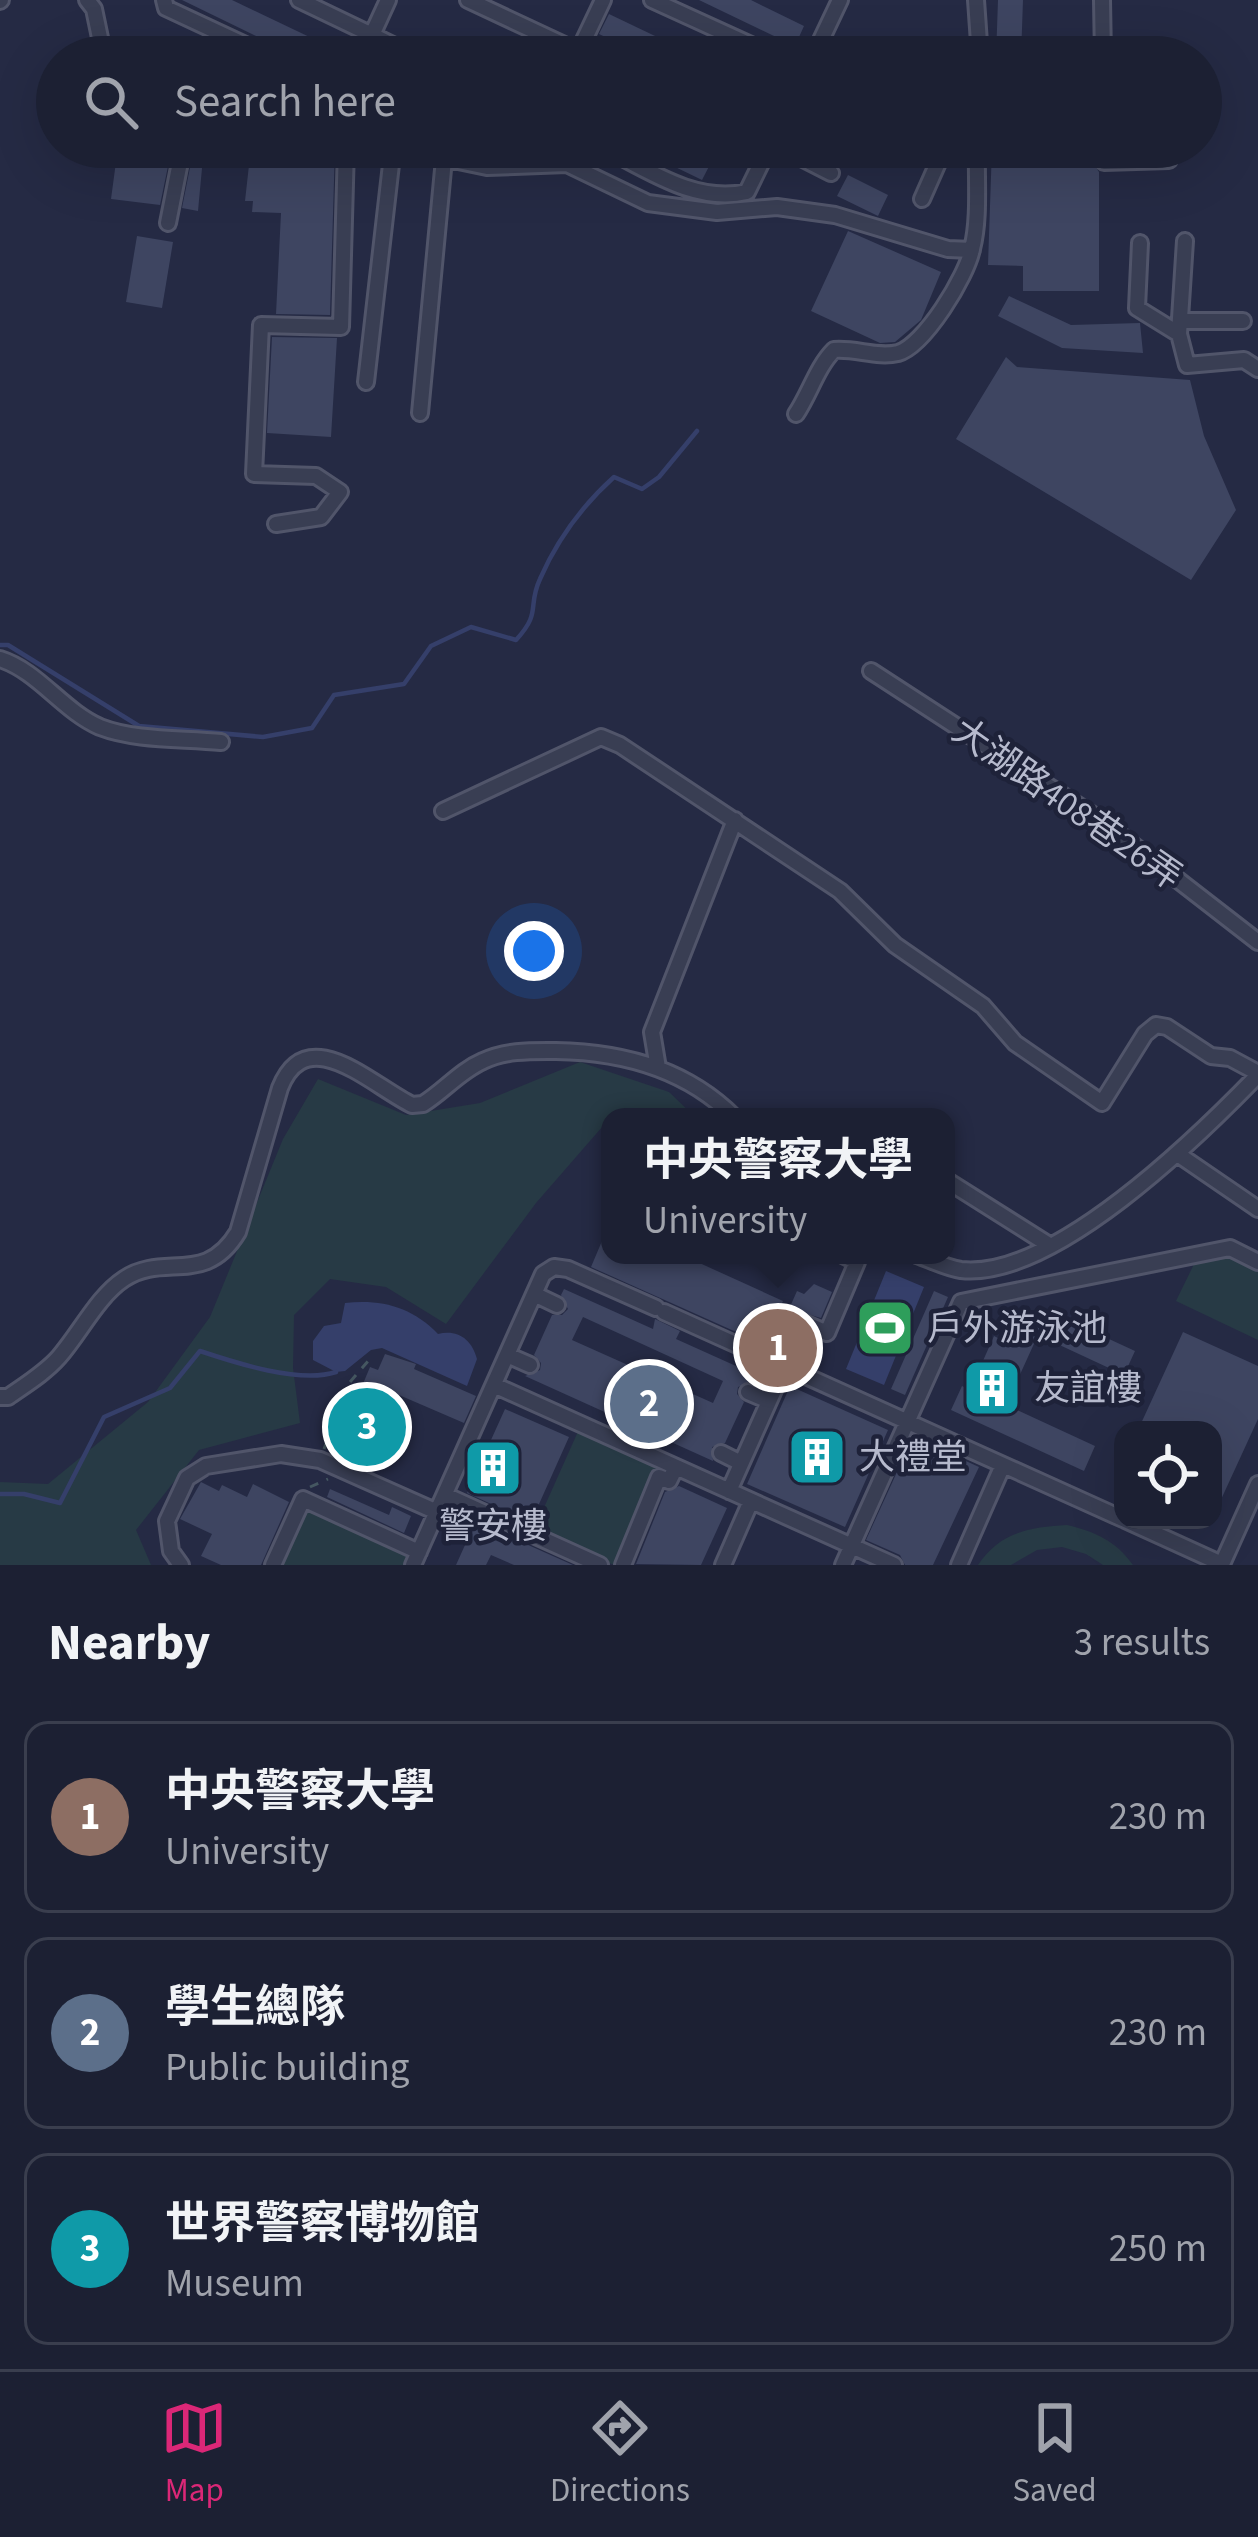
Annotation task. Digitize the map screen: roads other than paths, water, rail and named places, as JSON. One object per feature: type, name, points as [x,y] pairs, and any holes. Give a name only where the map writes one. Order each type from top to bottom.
[{"type":"street","points":[[87,0],[94,9],[100,36]]},
{"type":"street","points":[[164,0],[166,8],[226,36]]},
{"type":"street","points":[[299,0],[372,35],[388,0]]},
{"type":"street","points":[[468,0],[543,36]]},
{"type":"street","points":[[589,36],[602,0]]},
{"type":"street","points":[[652,0],[731,36]]},
{"type":"street","points":[[823,36],[840,0]]},
{"type":"street","points":[[976,0],[979,36]]},
{"type":"street","points":[[1102,0],[1103,36]]},
{"type":"street","points":[[168,223],[179,168]]},
{"type":"street","points":[[277,524],[321,517],[340,492],[316,476],[254,474],[261,325],[341,327],[345,168]]},
{"type":"street","points":[[366,382],[390,168]]},
{"type":"street","points":[[420,412],[443,168]]},
{"type":"street","points":[[574,168],[648,203],[717,212],[777,207],[835,215],[948,250],[973,250]]},
{"type":"street","points":[[643,168],[683,188],[723,198],[747,192],[759,168]]},
{"type":"street","points":[[821,168],[831,173]]},
{"type":"street","points":[[922,199],[936,168]]},
{"type":"street","points":[[796,414],[815,384],[821,362],[834,350],[854,348],[877,355],[912,347],[949,296],[973,250],[976,168]]},
{"type":"street","points":[[1185,241],[1179,327],[1187,365],[1244,360],[1258,369]]},
{"type":"street","points":[[1139,243],[1137,308],[1179,327],[1243,321]]},
{"type":"street","points":[[0,659],[18,665],[48,692],[100,726],[132,734],[221,742]]},
{"type":"street","name":"大湖路408巷26弄","points":[[871,671],[1102,821],[1258,942]]},
{"type":"street","points":[[443,811],[601,737],[840,891],[896,945],[982,1006],[1016,1043],[1102,1102],[1145,1034],[1156,1025],[1211,1056],[1230,1058],[1258,1074],[1145,1183],[1028,1259],[962,1270],[944,1264]]},
{"type":"street","points":[[652,1065],[652,1032],[735,820]]},
{"type":"street","points":[[0,1397],[8,1397],[55,1362],[127,1276],[198,1264],[229,1248],[238,1232],[280,1088],[287,1070],[302,1059],[318,1056],[343,1064],[412,1105],[423,1104],[485,1060],[514,1052],[586,1052],[652,1065],[726,1108]]},
{"type":"street","points":[[1179,1155],[1258,1209]]},
{"type":"street","points":[[955,1186],[1049,1245]]},
{"type":"street","points":[[843,1565],[961,1302],[1230,1248],[1258,1262]]},
{"type":"street","points":[[729,1490],[804,1323],[827,1333],[856,1264]]},
{"type":"street","points":[[273,1565],[303,1498],[416,1558],[543,1274],[561,1267],[1114,1515]]},
{"type":"street","points":[[534,1294],[557,1305]]},
{"type":"street","points":[[507,1355],[530,1365]]},
{"type":"street","points":[[494,1385],[894,1565]]},
{"type":"street","points":[[748,1392],[769,1401]]},
{"type":"street","points":[[181,1565],[172,1551],[166,1521],[187,1478],[206,1466],[281,1454],[320,1460],[437,1512]]},
{"type":"street","points":[[721,1454],[741,1463]]},
{"type":"street","points":[[959,1565],[1003,1465]]},
{"type":"street","points":[[623,1565],[659,1477],[669,1481],[676,1467]]},
{"type":"street","points":[[1144,1529],[1222,1564],[1258,1484]]},
{"type":"street","points":[[445,1495],[600,1565]]},
{"type":"street","points":[[722,1565],[751,1501]]},
{"type":"water","name":"戶外游泳池","points":[[886,1271],[924,1287],[884,1385],[846,1369]]},
{"type":"water","points":[[345,1303],[396,1307],[438,1334],[463,1337],[477,1359],[467,1386],[382,1348],[371,1350],[345,1371],[336,1372],[313,1360],[313,1341],[324,1326],[341,1323]]},
{"type":"waterway","points":[[0,645],[8,645],[139,726],[263,737],[312,728],[334,695],[404,684],[431,646],[471,627],[516,640],[532,616],[536,589],[547,565],[592,499],[614,477],[642,489],[659,477],[697,431]]},
{"type":"waterway","points":[[0,1494],[60,1503],[104,1417],[170,1388],[200,1351],[287,1374],[336,1372]]},
{"type":"place","name":"戶外游泳池","points":[[885,1328]]},
{"type":"place","name":"中央警察大學","points":[[778,1348]]},
{"type":"place","name":"友誼樓","points":[[992,1388]]},
{"type":"place","name":"學生總隊","points":[[649,1404]]},
{"type":"place","name":"世界警察博物館","points":[[367,1427]]},
{"type":"place","name":"大禮堂","points":[[817,1457]]},
{"type":"place","name":"警安樓","points":[[493,1468]]}]
